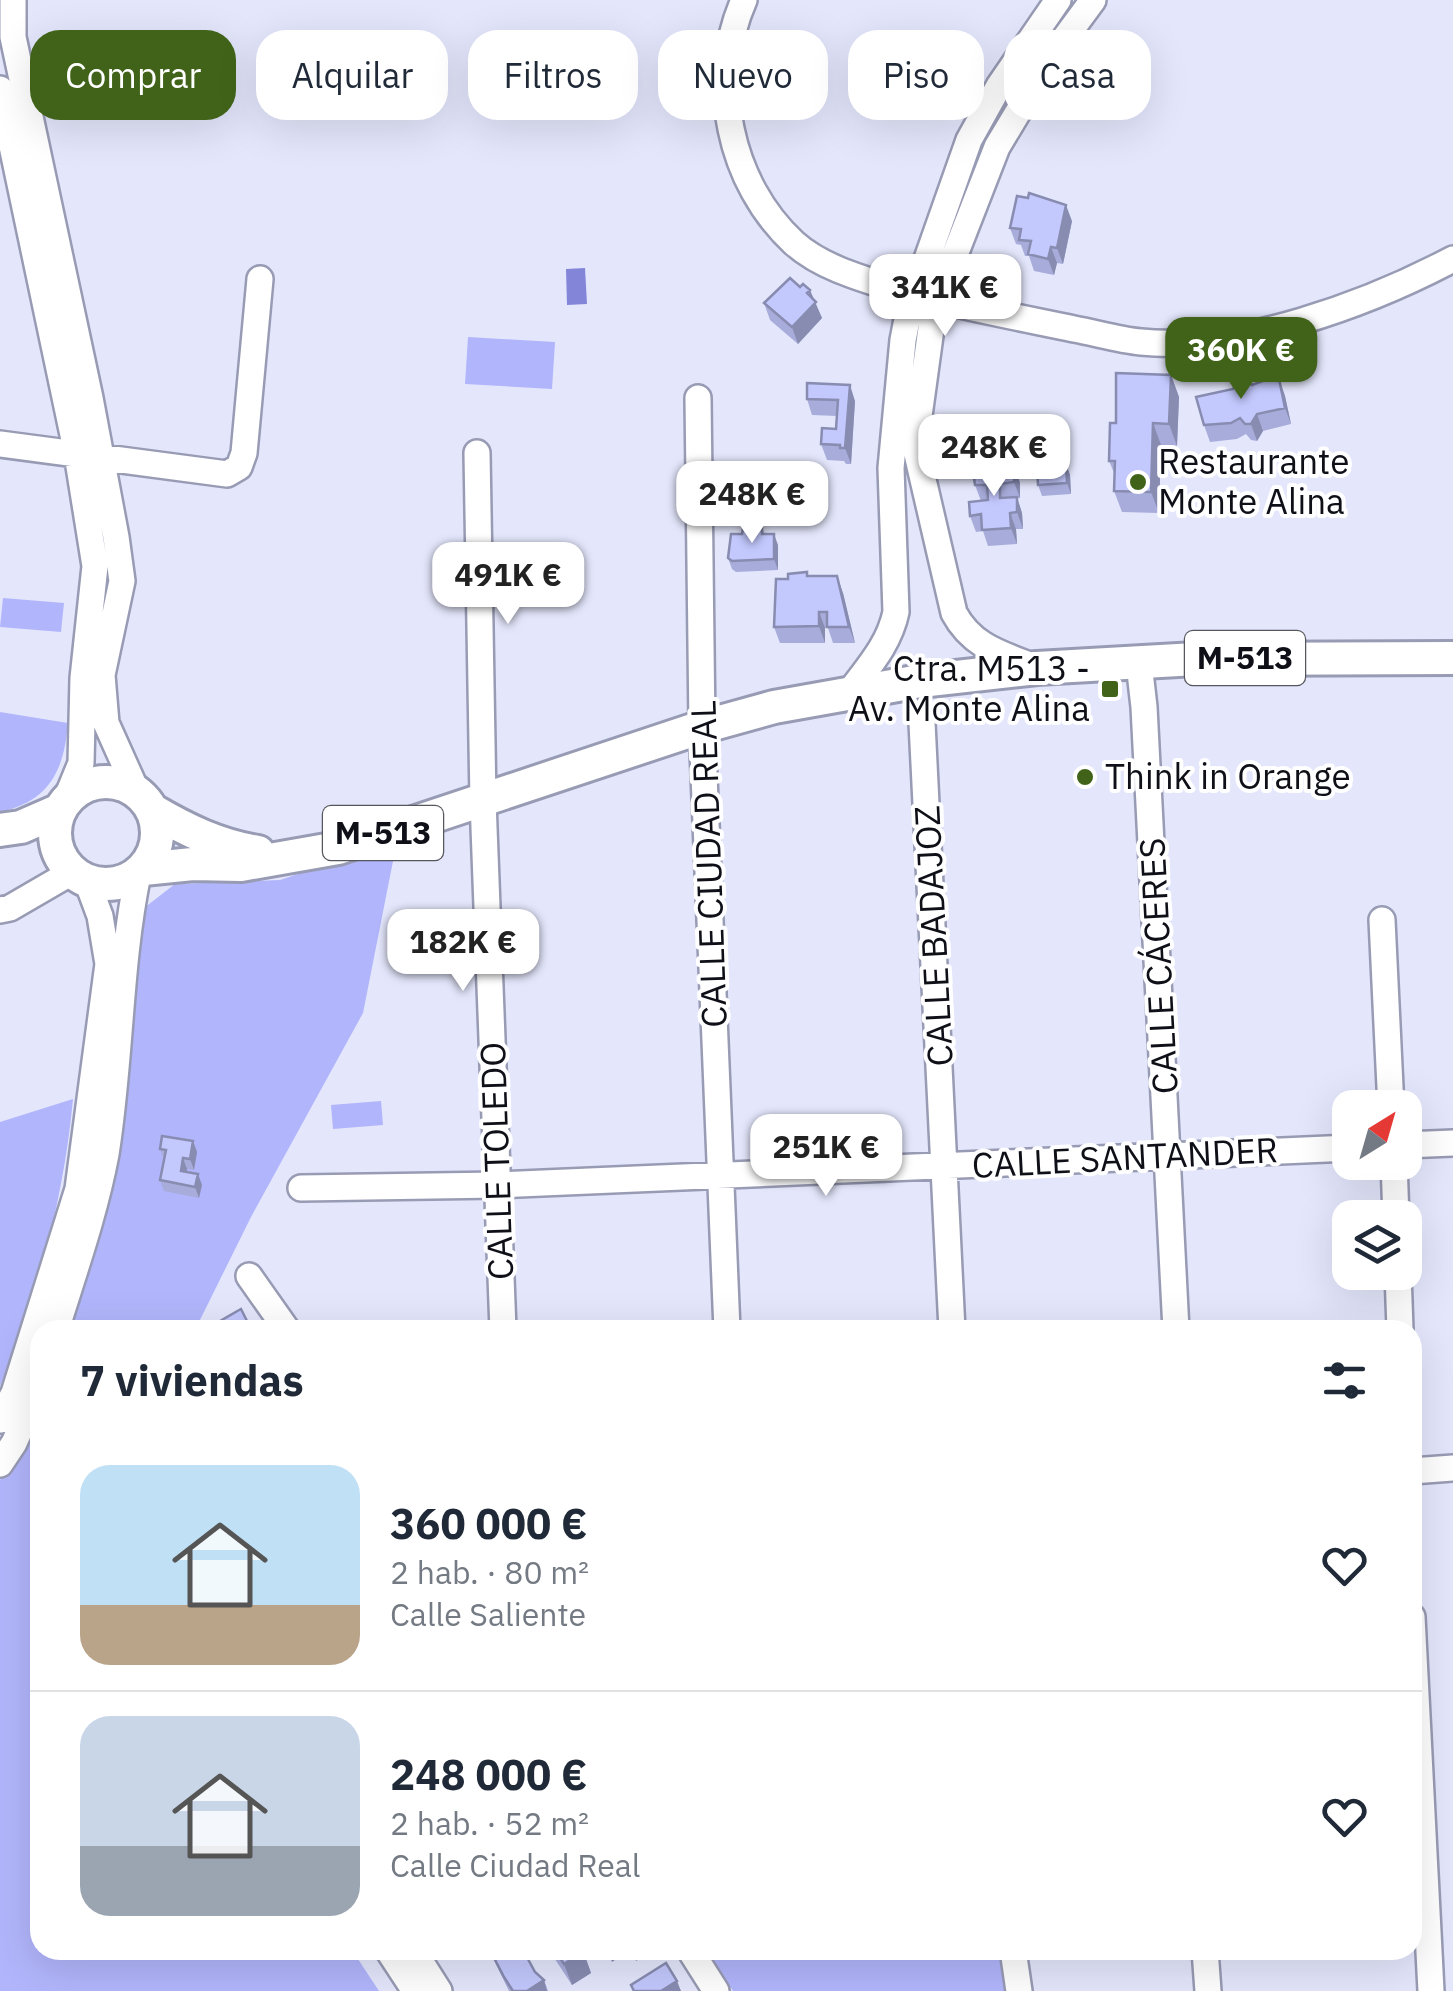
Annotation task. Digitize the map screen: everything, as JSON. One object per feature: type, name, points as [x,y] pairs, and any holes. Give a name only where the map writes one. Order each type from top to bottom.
[{"type":"main road","name":"M-513","points":[[0,840],[113,884],[140,871],[193,864],[241,865],[338,848],[702,727],[774,707],[920,681],[1037,668],[1213,658],[1453,658]]},
{"type":"main road","name":"M-513","points":[[0,830],[21,827],[62,806],[80,788],[99,782],[119,783],[178,826],[227,847],[281,856]]},
{"type":"main road","points":[[140,871],[154,851],[158,830],[144,801]]},
{"type":"main road","points":[[62,806],[54,829],[72,867]]},
{"type":"street","points":[[13,0],[12,37],[90,456],[95,566],[83,678],[81,762],[62,806]]},
{"type":"street","points":[[744,0],[734,22],[727,97],[732,138],[744,176],[762,206],[796,245],[832,266],[927,295],[1140,342],[1182,344],[1272,329],[1331,312],[1402,286],[1453,259]]},
{"type":"street","points":[[1037,668],[987,649],[963,629],[954,612],[915,445],[927,295],[969,140],[998,86],[1058,0]]},
{"type":"street","points":[[849,693],[881,651],[892,631],[896,612],[891,468],[903,340],[998,147],[1051,58],[1092,0]]},
{"type":"street","points":[[0,89],[122,581],[102,675],[106,723],[144,801]]},
{"type":"street","points":[[0,444],[227,474],[239,467],[244,453],[260,280]]},
{"type":"street","name":"CALLE CIUDAD REAL","points":[[698,398],[702,727],[727,1320]]},
{"type":"street","name":"CALLE TOLEDO","points":[[477,453],[483,802],[503,1320]]},
{"type":"street","name":"CALLE CÁCERES","points":[[1139,663],[1170,1156],[1176,1320]]},
{"type":"street","name":"CALLE BADAJOZ","points":[[922,722],[952,1320]]},
{"type":"street","points":[[0,910],[10,908],[72,867],[100,916],[108,964],[78,1189],[37,1320]]},
{"type":"street","points":[[59,1320],[106,1155],[123,1004],[127,926],[140,871]]},
{"type":"street","points":[[1382,920],[1390,1090]]},
{"type":"street","points":[[1422,1144],[1453,1143]]},
{"type":"street","name":"CALLE SANTANDER","points":[[301,1188],[498,1185],[1332,1149]]},
{"type":"street","points":[[250,1276],[280,1320]]},
{"type":"street","points":[[1399,1290],[1400,1320]]},
{"type":"street","points":[[0,1420],[14,1393],[30,1342]]},
{"type":"street","points":[[0,1464],[30,1407]]},
{"type":"street","points":[[1422,1470],[1453,1468]]},
{"type":"street","points":[[1422,1814],[1431,1991]]},
{"type":"street","points":[[395,1960],[415,1991]]},
{"type":"street","points":[[419,1960],[439,1991]]},
{"type":"street","points":[[696,1960],[716,1991]]},
{"type":"street","points":[[1014,1960],[1019,1991]]},
{"type":"street","points":[[1206,1960],[1208,1991]]},
{"type":"shaded area","points":[[585,268],[587,304],[567,305],[566,269]]},
{"type":"shaded area","points":[[468,337],[555,342],[552,389],[465,384]]},
{"type":"shaded area","points":[[3,598],[64,603],[61,632],[0,627]]},
{"type":"shaded area","points":[[0,712],[68,723],[63,755],[51,781],[31,800],[0,812]]},
{"type":"shaded area","points":[[397,841],[363,1013],[251,1217],[200,1320],[64,1320],[144,908],[175,884],[280,880]]},
{"type":"shaded area","points":[[73,1099],[47,1245],[0,1386],[0,1122]]},
{"type":"shaded area","points":[[381,1101],[383,1125],[333,1129],[331,1105]]},
{"type":"shaded area","points":[[30,1437],[30,1960],[359,1960],[379,1991],[0,1991],[0,1480]]},
{"type":"shaded area","points":[[713,1960],[1001,1960],[1006,1991],[733,1991]]},
{"type":"building","points":[[1029,193],[1066,205],[1057,248],[1051,247],[1048,259],[1028,254],[1031,241],[1019,240],[1021,229],[1010,228],[1017,196],[1028,198]]},
{"type":"building","points":[[790,278],[810,290],[807,293],[816,302],[792,327],[764,303]]},
{"type":"building","points":[[1116,373],[1171,375],[1169,424],[1153,423],[1151,492],[1114,491],[1115,461],[1109,461],[1110,423],[1116,423]]},
{"type":"building","points":[[1247,379],[1252,385],[1279,379],[1285,408],[1257,414],[1251,424],[1240,418],[1231,423],[1204,425],[1196,397],[1233,389],[1237,380]]},
{"type":"building","points":[[807,383],[850,385],[845,448],[821,444],[822,428],[836,429],[838,400],[807,399]]},
{"type":"building","points":[[1054,435],[1056,445],[1042,446],[1041,437]]},
{"type":"building","points":[[1059,448],[1059,464],[1066,464],[1067,483],[1038,485],[1036,450]]},
{"type":"building","points":[[1014,466],[1014,482],[1000,484],[1000,498],[1017,497],[1017,512],[1010,513],[1011,528],[982,530],[981,514],[970,516],[969,502],[988,500],[987,485],[975,485],[973,471]]},
{"type":"building","points":[[743,528],[762,528],[762,534],[774,534],[774,559],[728,558],[731,534],[742,534]]},
{"type":"building","points":[[807,572],[807,576],[837,576],[849,627],[827,627],[827,612],[819,612],[819,626],[774,627],[776,579]]},
{"type":"building","points":[[162,1136],[193,1141],[190,1159],[183,1158],[181,1171],[198,1174],[195,1187],[160,1180],[166,1150],[160,1149]]},
{"type":"building","points":[[241,1309],[246,1320],[222,1320]]},
{"type":"building","points":[[495,1960],[528,1960],[544,1980],[527,1991],[513,1991]]},
{"type":"building","points":[[666,1963],[677,1981],[661,1991],[634,1991],[631,1985]]},
{"type":"place","name":"Restaurante Monte Alina","points":[[1138,482]]},
{"type":"place","name":"Ctra. M513 - Av. Monte Alina","points":[[1110,689]]},
{"type":"place","name":"Think in Orange","points":[[1085,777]]}]
